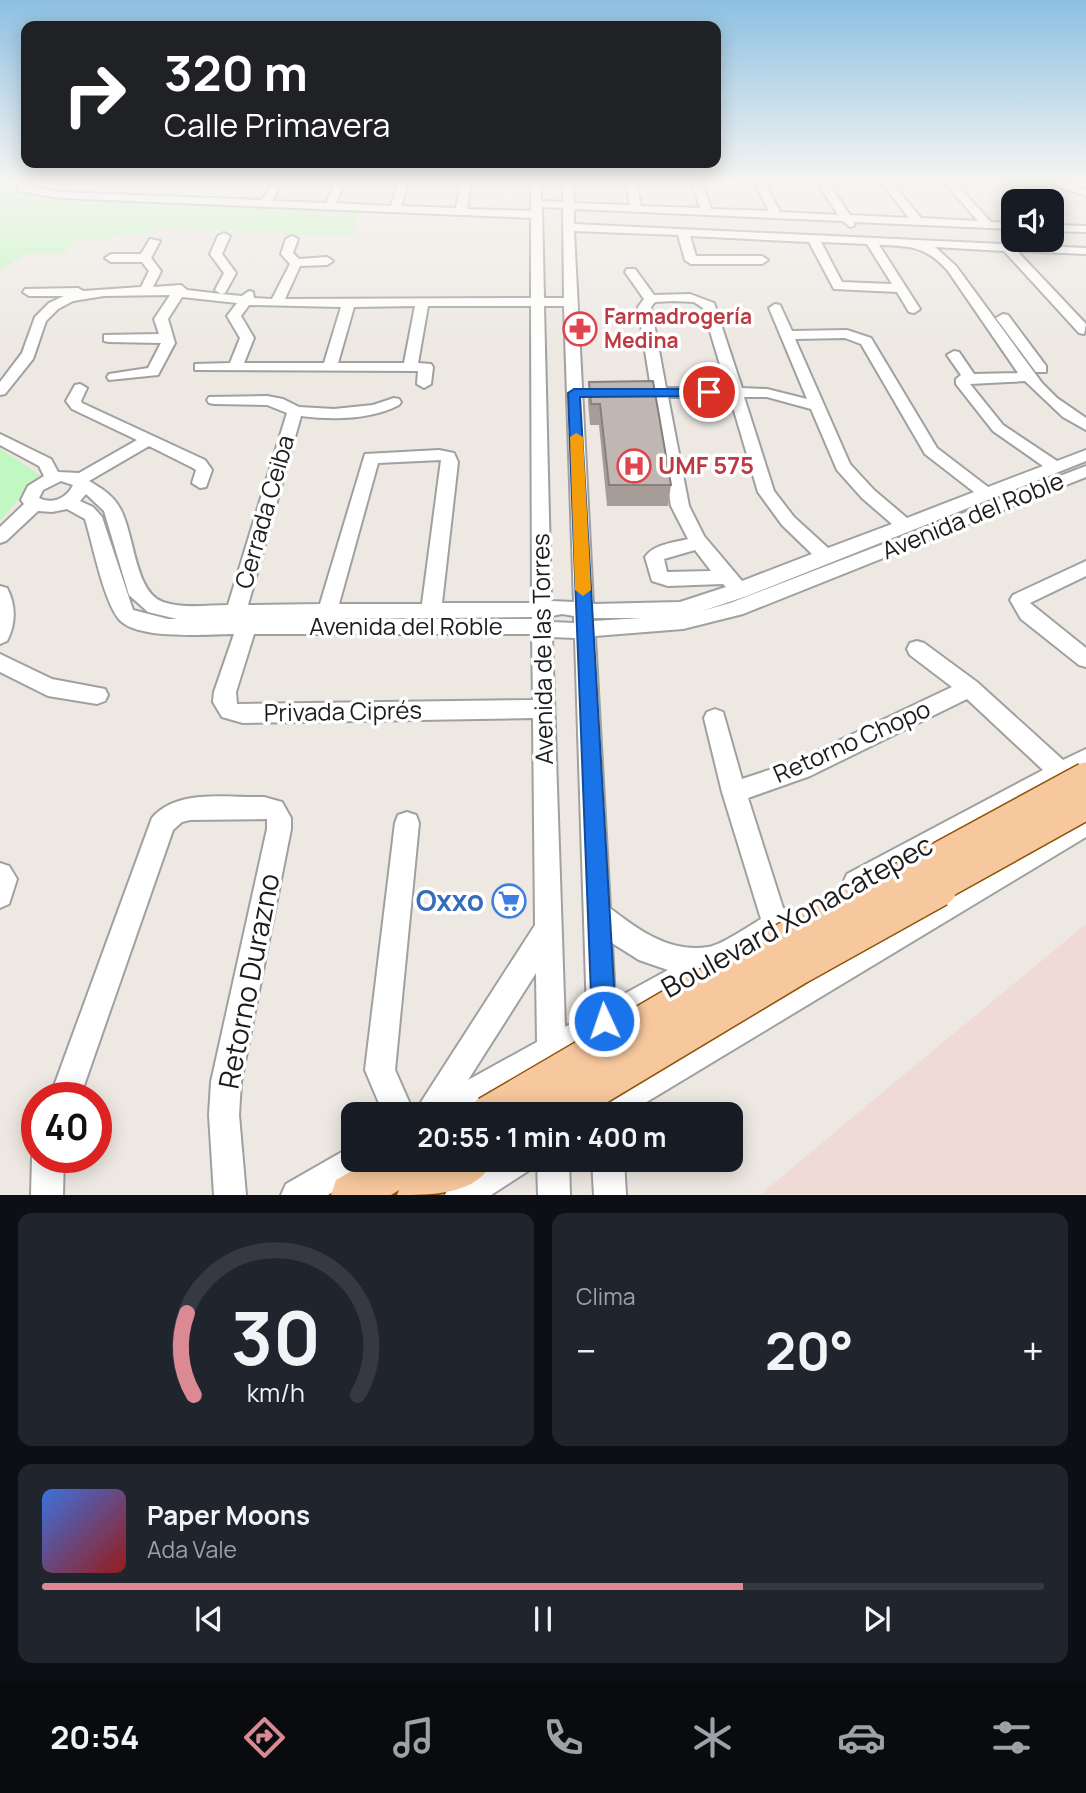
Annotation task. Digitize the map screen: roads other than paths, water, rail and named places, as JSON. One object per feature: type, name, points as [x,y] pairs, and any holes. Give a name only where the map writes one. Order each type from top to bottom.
[{"type":"main road","name":"Boulevard Xonacatepec","points":[[511,1102],[1074,775]]},
{"type":"main road","name":"Boulevard Xonacatepec","points":[[573,1102],[798,966],[1086,805]]},
{"type":"main road","points":[[351,1195],[390,1172]]},
{"type":"main road","points":[[417,1195],[478,1174]]},
{"type":"street","points":[[221,290],[230,273],[216,254],[223,239]]},
{"type":"street","points":[[292,239],[287,254],[296,263],[327,261]]},
{"type":"street","name":"Avenida de las Torres","points":[[551,1102],[538,302],[555,239]]},
{"type":"street","name":"Avenida de las Torres","points":[[557,239],[570,302],[580,393],[584,620],[604,1021],[603,1102]]},
{"type":"street","points":[[685,239],[691,260],[762,260]]},
{"type":"street","points":[[753,239],[768,275]]},
{"type":"street","points":[[813,239],[838,286],[901,288]]},
{"type":"street","points":[[835,239],[1001,247]]},
{"type":"street","points":[[871,240],[914,309]]},
{"type":"street","points":[[145,258],[154,241]]},
{"type":"street","points":[[911,243],[933,250],[944,257],[1030,377],[1062,410],[1086,425]]},
{"type":"street","points":[[959,257],[960,252],[979,246]]},
{"type":"street","points":[[1064,250],[1086,251]]},
{"type":"street","points":[[1069,250],[1086,267]]},
{"type":"street","points":[[1012,252],[1084,330]]},
{"type":"street","points":[[944,257],[959,257]]},
{"type":"street","points":[[959,257],[1049,380],[1086,415]]},
{"type":"street","points":[[111,258],[145,258]]},
{"type":"street","points":[[145,258],[155,271],[145,291]]},
{"type":"street","points":[[283,301],[296,263]]},
{"type":"street","points":[[631,272],[651,299]]},
{"type":"street","points":[[29,292],[221,290],[242,297]]},
{"type":"street","points":[[175,291],[283,301],[570,302]]},
{"type":"street","points":[[114,377],[153,372],[168,343],[161,319],[175,291]]},
{"type":"street","points":[[0,391],[6,376],[28,354],[37,326],[49,309],[74,298],[100,292]]},
{"type":"street","points":[[236,366],[247,342],[234,316],[242,297]]},
{"type":"street","points":[[734,584],[699,543],[685,521],[680,506],[644,307],[651,299],[695,298],[705,301],[709,306],[766,492],[788,521],[826,557]]},
{"type":"street","points":[[330,366],[349,302]]},
{"type":"street","points":[[410,367],[422,302]]},
{"type":"street","points":[[775,308],[844,466],[852,479],[906,526]]},
{"type":"street","points":[[788,335],[857,336],[870,347],[931,451],[986,494]]},
{"type":"street","points":[[109,338],[167,338]]},
{"type":"street","points":[[954,355],[970,377]]},
{"type":"street","points":[[200,367],[426,367],[424,384]]},
{"type":"street","points":[[1030,377],[970,377],[963,379],[963,384],[998,428],[1055,467]]},
{"type":"street","points":[[767,393],[805,378]]},
{"type":"street","points":[[80,388],[74,397],[74,404],[202,467],[200,483]]},
{"type":"street","points":[[635,393],[767,393],[816,406]]},
{"type":"street","points":[[214,400],[272,401],[287,405],[295,411],[370,411],[385,409],[394,402]]},
{"type":"street","name":"Cerrada Ceiba","points":[[241,620],[295,411]]},
{"type":"street","points":[[0,439],[45,463],[54,478]]},
{"type":"street","points":[[80,482],[147,441]]},
{"type":"street","name":"Avenida del Roble","points":[[67,502],[87,511],[93,517],[120,604],[126,615],[142,622],[168,627],[327,612],[431,611],[542,618],[563,633],[584,620],[680,609],[734,584],[826,557],[1086,455]]},
{"type":"street","points":[[327,612],[371,457],[448,457],[450,462],[431,611]]},
{"type":"street","name":"Avenida del Roble","points":[[584,620],[671,625],[699,621],[736,609],[1086,471]]},
{"type":"street","points":[[73,477],[80,482],[79,493],[67,502],[44,507],[34,505],[30,500],[30,494],[35,487],[54,478],[73,477]]},
{"type":"street","name":"Avenida del Roble","points":[[80,482],[106,500],[112,509],[139,595],[155,607],[241,620],[542,618]]},
{"type":"street","points":[[0,537],[34,505]]},
{"type":"street","points":[[699,543],[654,556],[659,576],[734,584]]},
{"type":"street","points":[[1086,568],[1020,600],[1021,605],[1086,659]]},
{"type":"street","points":[[0,593],[5,603],[5,618],[0,636]]},
{"type":"street","name":"Privada Ciprés","points":[[241,620],[224,702],[230,711],[243,714],[544,709]]},
{"type":"street","points":[[917,649],[969,688],[1074,775]]},
{"type":"street","points":[[0,662],[48,687],[97,695]]},
{"type":"street","name":"Retorno Chopo","points":[[734,792],[802,769],[969,688]]},
{"type":"street","points":[[715,718],[734,792],[776,926]]},
{"type":"street","name":"Boulevard Xonacatepec","points":[[455,1102],[776,926],[1074,775],[1086,759]]},
{"type":"street","points":[[70,1082],[161,826],[168,816],[179,810],[190,809],[274,810]]},
{"type":"street","name":"Retorno Durazno","points":[[230,1195],[224,1115],[226,1082],[279,829],[279,818],[274,810]]},
{"type":"street","points":[[394,1102],[380,1070],[407,823]]},
{"type":"street","points":[[621,1102],[1086,824]]},
{"type":"street","points":[[0,875],[4,879],[0,895]]},
{"type":"street","points":[[598,915],[624,936],[656,955],[682,961],[710,961]]},
{"type":"street","points":[[443,1102],[549,929]]},
{"type":"street","points":[[653,994],[645,1022],[653,1047],[667,1058],[688,1062]]},
{"type":"street","points":[[297,1195],[341,1169]]},
{"type":"street","points":[[553,1172],[554,1195]]},
{"type":"street","points":[[609,1172],[610,1195]]},
{"type":"street","points":[[47,1195],[48,1173]]},
{"type":"place","name":"Farmadrogería Medina","points":[[580,329]]},
{"type":"place","name":"UMF 575","points":[[634,466]]},
{"type":"place","name":"Oxxo","points":[[509,901]]}]
